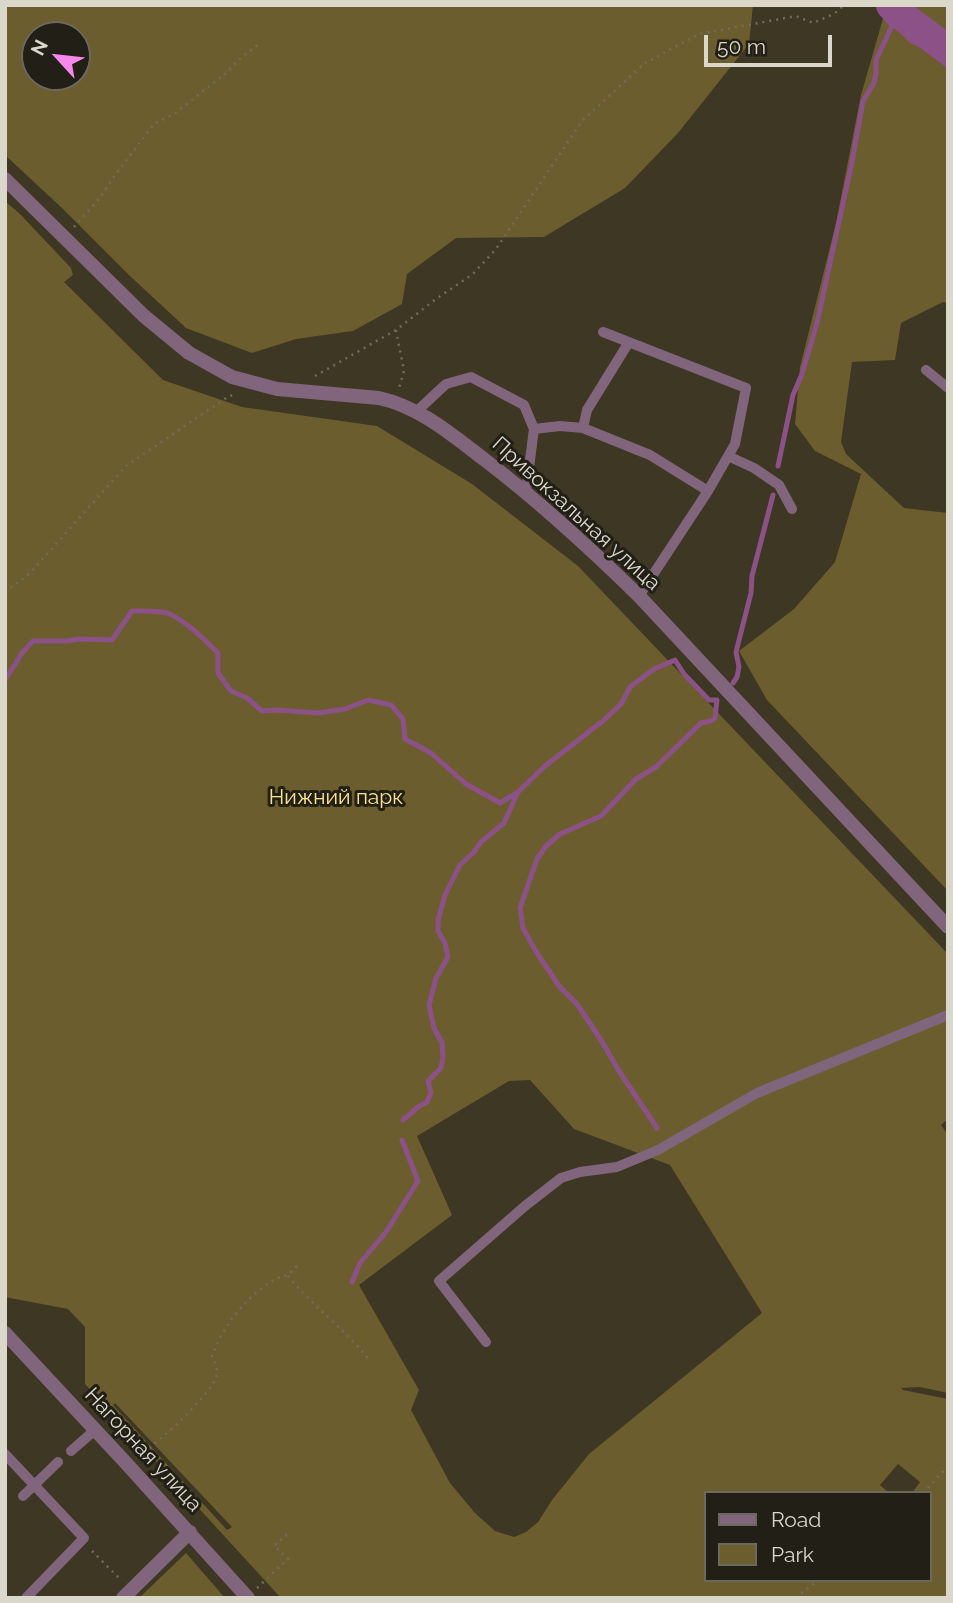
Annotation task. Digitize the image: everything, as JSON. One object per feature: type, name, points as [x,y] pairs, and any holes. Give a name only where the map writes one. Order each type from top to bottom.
[{"type":"street","name":"Привокзальная улица","points":[[5,179],[144,316],[189,353],[232,377],[277,389],[395,401],[417,411],[526,491],[639,596],[948,927]]},
{"type":"street","name":"Нагорная улица","points":[[5,1333],[248,1598]]},
{"type":"street","points":[[124,1591],[190,1532]]},
{"type":"lane","points":[[603,332],[746,388],[735,444],[708,491],[639,596]]},
{"type":"lane","points":[[583,428],[586,410],[629,342]]},
{"type":"lane","points":[[926,370],[948,388]]},
{"type":"lane","points":[[417,411],[446,384],[471,377],[524,405],[534,429],[526,491]]},
{"type":"lane","points":[[534,429],[560,426],[583,428],[650,455],[708,491]]},
{"type":"lane","points":[[728,456],[754,468],[779,485],[792,509]]},
{"type":"lane","points":[[486,1342],[439,1281],[561,1178],[580,1172],[617,1167],[658,1150],[757,1093],[948,1015]]},
{"type":"lane","points":[[71,1451],[95,1430]]},
{"type":"lane","points":[[5,1454],[84,1538],[26,1598]]},
{"type":"lane","points":[[23,1496],[58,1462]]},
{"type":"path","points":[[312,378],[396,330],[473,274],[496,248],[583,121],[645,63],[699,34],[796,16],[813,23],[834,14],[844,5]]},
{"type":"path","points":[[65,237],[99,199],[154,124],[174,114],[261,42]]},
{"type":"path","points":[[395,401],[404,371],[396,330]]},
{"type":"path","points":[[5,592],[29,574],[126,466],[229,396],[241,394]]},
{"type":"path","points":[[126,1463],[167,1433],[212,1385],[217,1375],[212,1356],[223,1332],[238,1310],[258,1291],[276,1279],[288,1276],[297,1266],[296,1261]]},
{"type":"path","points":[[288,1276],[302,1293],[358,1345],[370,1361]]},
{"type":"path","points":[[925,1491],[948,1466]]},
{"type":"path","points":[[265,1581],[288,1559],[275,1546],[286,1535],[289,1538]]},
{"type":"path","points":[[82,1541],[124,1591]]},
{"type":"path","points":[[796,1598],[816,1582]]},
{"type":"green space","points":[[5,5],[753,5],[749,44],[678,133],[625,188],[544,237],[456,238],[407,274],[402,304],[353,331],[296,339],[252,353],[186,328],[5,155]]},
{"type":"green space","points":[[894,5],[948,5],[948,40],[934,27],[910,42],[926,50],[948,70],[948,303],[943,302],[901,323],[895,360],[852,362],[841,442],[846,454],[904,508],[948,513],[948,891],[767,700],[739,651],[794,609],[835,562],[861,474],[815,451],[795,424],[800,367],[836,223],[861,95],[884,15]]},
{"type":"green space","name":"Нижний парк","points":[[5,201],[71,268],[73,275],[64,282],[163,380],[242,407],[377,426],[472,484],[578,566],[948,954],[948,1119],[941,1125],[948,1135],[948,1393],[920,1387],[901,1388],[948,1399],[948,1598],[281,1598],[85,1384],[85,1327],[68,1309],[5,1297]],"holes":[[[530,1080],[574,1129],[670,1165],[762,1313],[589,1454],[538,1522],[526,1532],[514,1537],[495,1531],[475,1513],[450,1483],[411,1410],[419,1390],[359,1285],[452,1215],[417,1136],[509,1081]],[[115,1403],[232,1527],[227,1530],[113,1405]]]},
{"type":"green space","points":[[186,1553],[225,1598],[139,1598]]},
{"type":"shaded area","points":[[912,7],[948,40],[948,70],[926,50],[910,43],[894,27],[900,15]]},
{"type":"waterway","points":[[891,5],[948,50]]},
{"type":"waterway","points":[[778,466],[793,395],[817,323],[863,101],[874,83],[876,60],[898,13]]},
{"type":"waterway","points":[[733,683],[739,667],[736,652],[751,593],[752,576],[773,495]]},
{"type":"waterway","points":[[5,680],[33,641],[112,640],[132,611],[167,613],[187,625],[218,653],[218,673],[231,691],[247,698],[262,711],[318,713],[345,709],[368,700],[391,705],[403,719],[405,739],[431,753],[466,784],[500,803],[518,792],[545,766],[604,720],[621,704],[630,687],[654,669],[675,660],[684,674],[709,700],[717,700],[715,718],[701,723],[656,767],[636,779],[601,816],[560,834],[545,847],[537,859],[520,908],[523,928],[535,950],[559,986],[577,1004],[657,1128]]},
{"type":"waterway","points":[[403,1120],[427,1102],[431,1093],[428,1081],[441,1068],[442,1043],[434,1028],[429,1005],[436,978],[448,957],[445,943],[438,931],[445,895],[460,865],[481,842],[504,823],[518,792]]},
{"type":"waterway","points":[[352,1282],[360,1263],[386,1232],[418,1181],[402,1140]]}]
